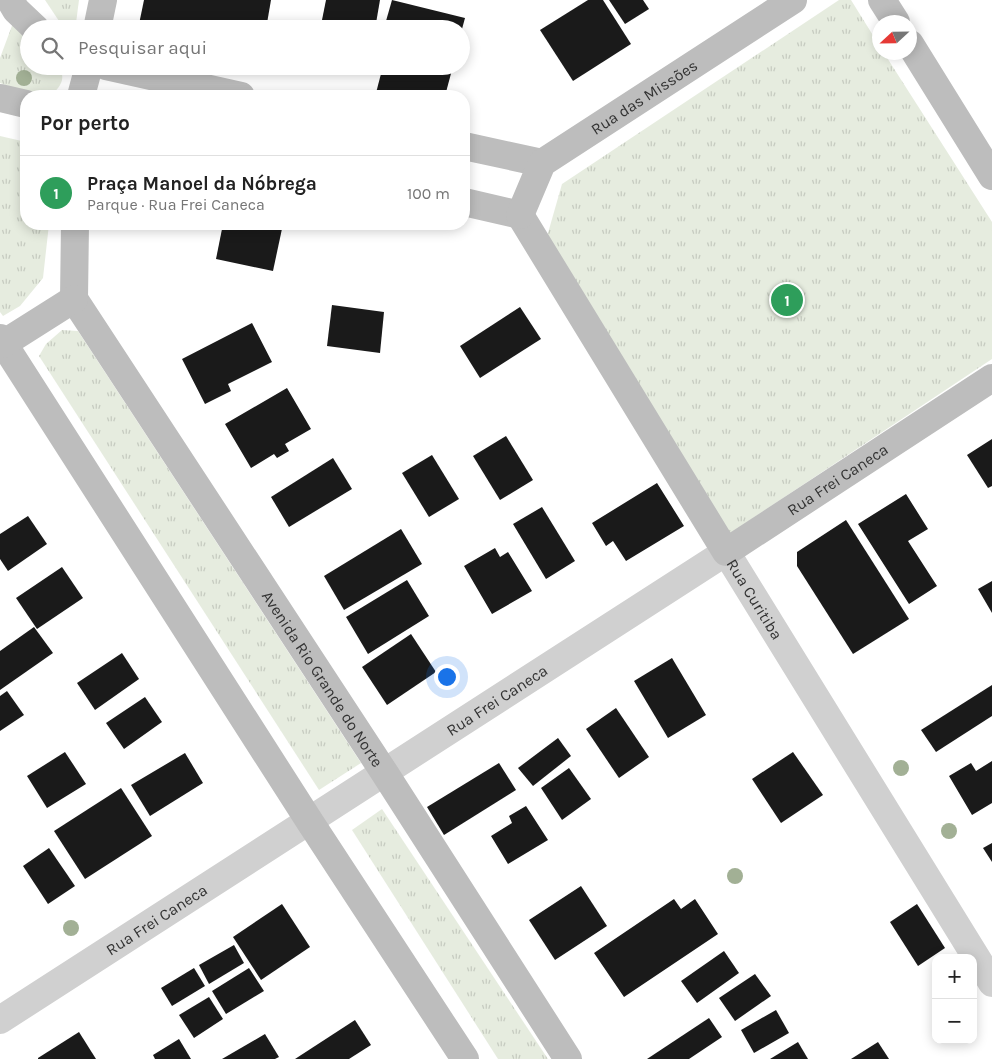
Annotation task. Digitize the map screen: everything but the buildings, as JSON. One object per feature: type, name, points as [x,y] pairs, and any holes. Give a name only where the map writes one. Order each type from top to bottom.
[{"type":"main road","points":[[10,0],[16,10],[27,20]]},
{"type":"main road","points":[[99,20],[103,0]]},
{"type":"main road","name":"Rua das Missões","points":[[542,163],[793,0]]},
{"type":"main road","points":[[882,0],[892,15]]},
{"type":"main road","points":[[917,55],[992,176]]},
{"type":"main road","points":[[83,90],[87,75]]},
{"type":"main road","points":[[146,75],[214,90]]},
{"type":"main road","points":[[0,98],[20,103]]},
{"type":"main road","points":[[470,147],[542,163],[520,215],[470,203]]},
{"type":"main road","name":"Rua Curitiba","points":[[520,215],[726,552]]},
{"type":"main road","points":[[75,230],[74,299],[2,341],[310,822],[465,1059]]},
{"type":"main road","name":"Avenida Rio Grande do Norte","points":[[74,299],[384,772],[568,1059]]},
{"type":"main road","name":"Rua Frei Caneca","points":[[726,552],[992,378]]},
{"type":"street","name":"Rua Frei Caneca","points":[[0,1020],[310,822],[384,772],[726,552]]},
{"type":"street","name":"Rua Curitiba","points":[[726,552],[992,982]]},
{"type":"green space","points":[[45,0],[79,0],[76,20],[58,20]]},
{"type":"green space","points":[[839,0],[851,0],[872,34],[872,60],[888,60],[992,222],[992,359],[729,534],[546,240],[562,184]]},
{"type":"green space","points":[[13,23],[20,30],[20,75],[62,75],[60,86],[56,90],[20,90],[0,83],[0,58]]},
{"type":"green space","points":[[0,136],[20,141],[20,230],[48,230],[43,278],[20,306],[3,316],[0,312]]},
{"type":"green space","points":[[62,330],[78,331],[361,763],[319,790],[39,356],[46,344]]},
{"type":"green space","points":[[382,809],[548,1059],[498,1059],[352,830]]},
{"type":"place","name":"Praça Manoel da Nóbrega","points":[[787,300]]}]
